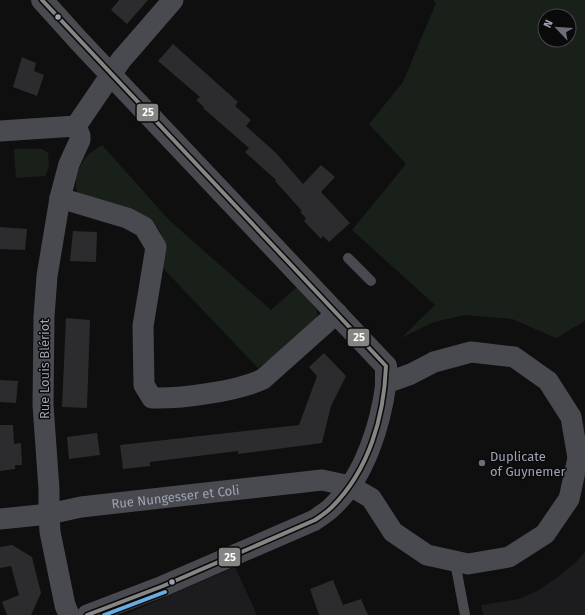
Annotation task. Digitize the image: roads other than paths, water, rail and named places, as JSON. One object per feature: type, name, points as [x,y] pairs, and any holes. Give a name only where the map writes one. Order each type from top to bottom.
[{"type":"street","points":[[42,0],[111,75],[337,312],[386,366],[383,406],[376,432],[350,486],[334,506],[315,520],[163,586],[87,615]]},
{"type":"street","points":[[0,131],[76,126],[122,60],[173,0]]},
{"type":"street","name":"Rue Louis Blériot","points":[[69,615],[57,570],[49,514],[49,485],[43,406],[44,317],[47,276],[60,198],[69,164],[80,140],[76,126]]},
{"type":"street","points":[[60,198],[127,218],[144,227],[156,247],[143,326],[144,385],[152,398],[170,399],[250,385],[263,379],[337,312]]},
{"type":"street","name":"Rue Nungesser et Coli","points":[[0,519],[49,514],[81,507],[322,480],[350,486],[371,498],[393,532],[427,556],[468,564],[509,557],[545,534],[569,499],[578,458],[570,417],[548,381],[514,357],[471,352],[434,362],[412,374],[386,382]]},
{"type":"lane","points":[[348,258],[371,281]]},
{"type":"lane","points":[[455,562],[464,615]]},
{"type":"place","name":"Duplicate of Guynemer","points":[[482,463]]}]
